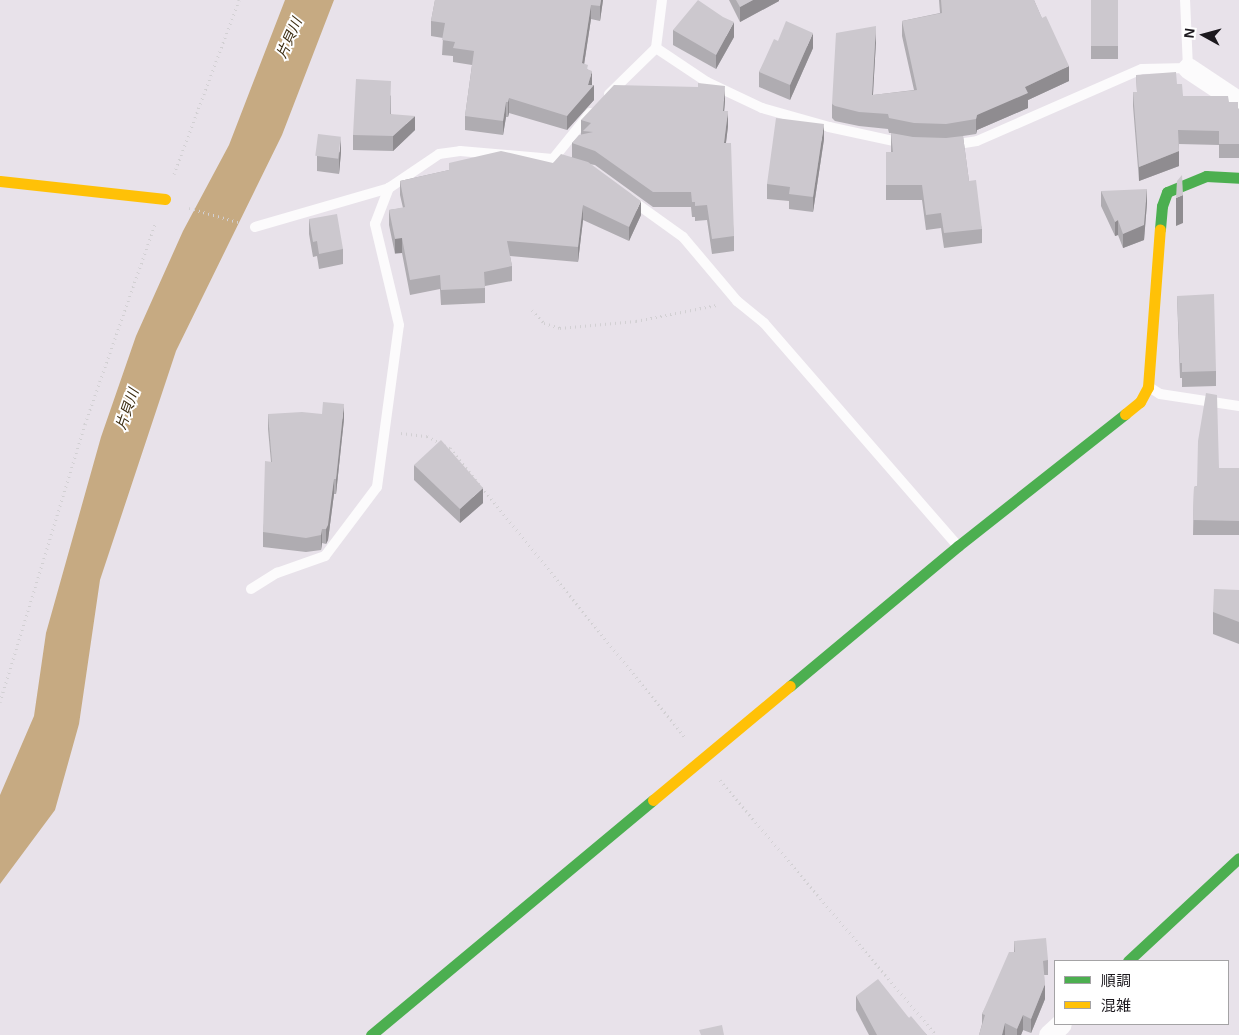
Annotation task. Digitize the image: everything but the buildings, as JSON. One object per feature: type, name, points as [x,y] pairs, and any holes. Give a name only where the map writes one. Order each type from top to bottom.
[{"type":"street","points":[[1188,68],[1239,102]]},
{"type":"street","points":[[370,1035],[958,546],[1140,402],[1148,387],[1162,206],[1166,192],[1206,176],[1239,178]]},
{"type":"street","points":[[0,181],[165,199]]},
{"type":"street","points":[[1129,960],[1239,858]]},
{"type":"street","points":[[1049,1035],[1060,1025]]},
{"type":"lane","points":[[553,159],[585,118],[656,48],[662,0]]},
{"type":"lane","points":[[938,146],[977,141],[1142,70],[1188,68],[1185,0]]},
{"type":"lane","points":[[656,48],[707,82],[762,108],[829,127],[913,145]]},
{"type":"lane","points":[[255,227],[388,188],[439,154],[460,151],[553,159],[576,166]]},
{"type":"lane","points":[[252,589],[277,572],[325,556],[377,487],[399,325],[375,224],[388,188]]},
{"type":"lane","points":[[622,193],[683,237],[736,301],[764,323],[958,546]]},
{"type":"lane","points":[[1148,387],[1160,394],[1239,406]]},
{"type":"path","points":[[0,702],[85,424],[165,199],[239,0]]},
{"type":"path","points":[[186,207],[255,227]]},
{"type":"path","points":[[532,310],[544,323],[560,328],[636,321],[736,301]]},
{"type":"path","points":[[386,431],[427,436],[450,448],[702,758],[936,1035]]},
{"type":"water","name":"片貝川","points":[[285,0],[334,0],[282,135],[176,351],[100,580],[79,724],[55,810],[0,884],[0,795],[34,716],[46,633],[101,437],[136,336],[183,231],[229,145]]},
{"type":"traffic: fast","points":[[1160,229],[1162,206],[1167,192],[1206,176],[1239,178]]},
{"type":"traffic: fast","points":[[790,686],[958,546],[1125,414]]},
{"type":"traffic: fast","points":[[371,1035],[653,800]]},
{"type":"traffic: fast","points":[[1129,960],[1239,858]]},
{"type":"traffic: slow","points":[[0,181],[165,199]]},
{"type":"traffic: slow","points":[[1125,414],[1140,402],[1148,387],[1160,229]]},
{"type":"traffic: slow","points":[[653,800],[790,686]]}]
